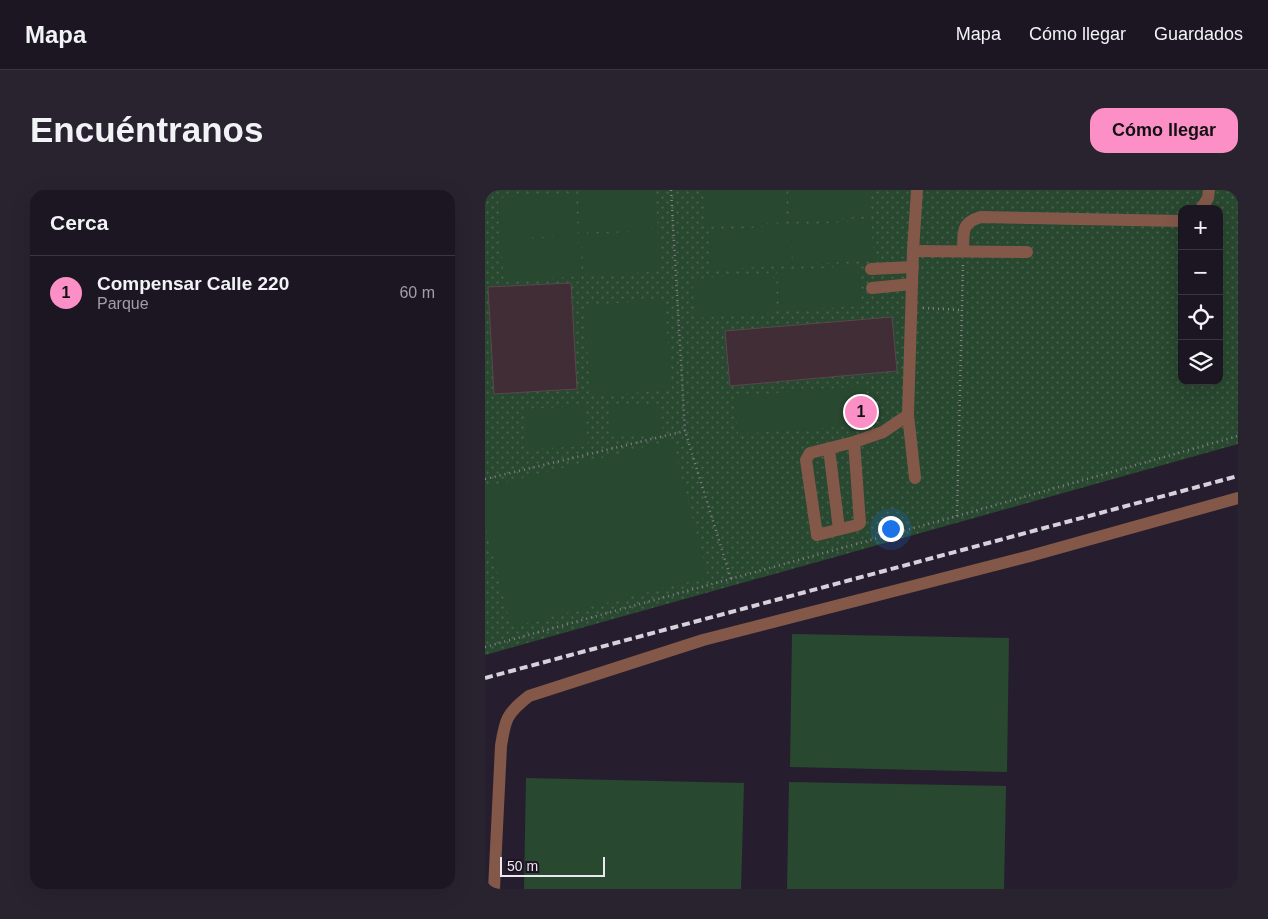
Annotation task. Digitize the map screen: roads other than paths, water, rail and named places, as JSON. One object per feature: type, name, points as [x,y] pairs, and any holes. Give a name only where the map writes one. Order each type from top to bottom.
[{"type":"lane","points":[[915,478],[908,416],[913,251],[917,190]]},
{"type":"lane","points":[[1204,205],[1208,198],[1209,190]]},
{"type":"lane","points":[[963,251],[965,228],[971,220],[981,218],[1178,221]]},
{"type":"lane","points":[[913,251],[1027,252]]},
{"type":"lane","points":[[871,269],[913,267]]},
{"type":"lane","points":[[872,288],[912,284]]},
{"type":"lane","points":[[854,442],[860,523],[817,535],[806,460],[810,453],[854,442],[883,432],[908,416]]},
{"type":"lane","points":[[829,449],[839,529]]},
{"type":"lane","points":[[493,889],[501,746],[504,726],[515,706],[529,696],[703,640],[1030,556],[1238,498]]},
{"type":"railway","points":[[485,678],[1238,476]]},
{"type":"place","name":"Compensar Calle 220","points":[[861,412]]}]
